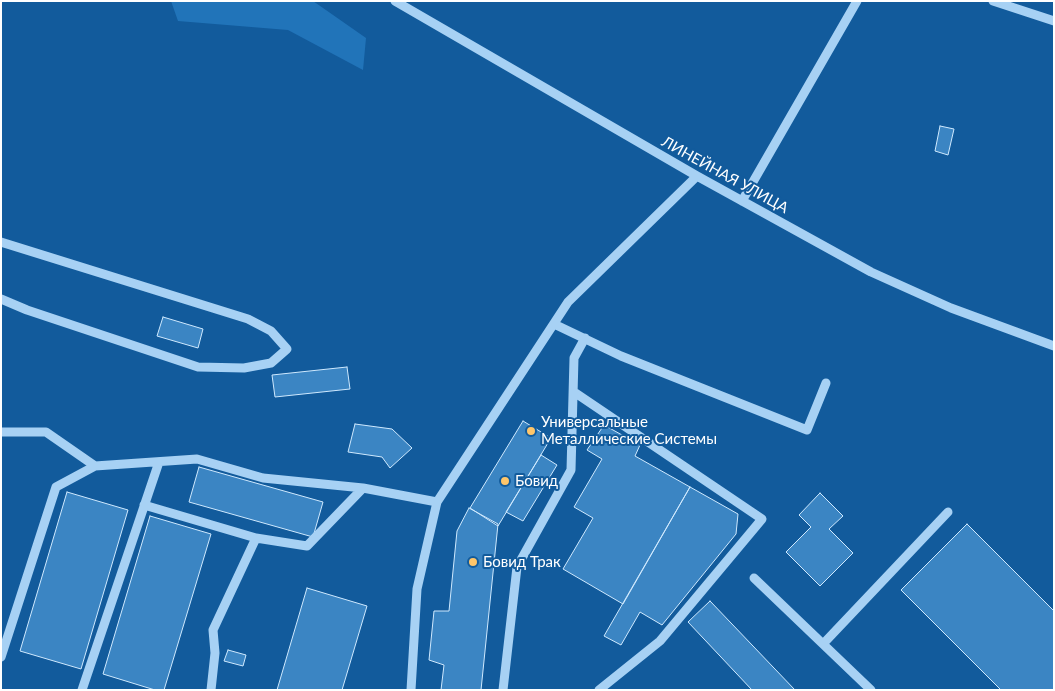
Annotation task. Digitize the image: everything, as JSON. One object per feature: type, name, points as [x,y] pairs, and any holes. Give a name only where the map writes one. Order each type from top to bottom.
[{"type":"street","name":"ЛИНЕЙНАЯ УЛИЦА","points":[[395,1],[697,176],[871,272],[951,308],[1054,346]]},
{"type":"street","points":[[742,201],[858,1]]},
{"type":"street","points":[[993,1],[1054,21]]},
{"type":"street","points":[[411,690],[417,588],[437,502],[568,302],[697,176]]},
{"type":"street","points":[[1,242],[248,319],[272,331],[287,349],[272,363],[244,368],[198,367],[27,310],[1,299]]},
{"type":"street","points":[[554,324],[621,356],[807,430],[826,383]]},
{"type":"street","points":[[503,690],[517,567],[571,470],[574,358],[584,338]]},
{"type":"street","points":[[574,392],[762,519],[660,641],[599,690]]},
{"type":"street","points":[[1,432],[46,432],[95,466]]},
{"type":"street","points":[[1,657],[56,487],[95,466],[197,459],[263,478],[363,488],[437,502]]},
{"type":"street","points":[[82,690],[159,462]]},
{"type":"street","points":[[144,505],[256,538],[307,546],[363,488]]},
{"type":"street","points":[[823,644],[948,512]]},
{"type":"street","points":[[211,690],[215,654],[213,630],[256,538]]},
{"type":"street","points":[[754,578],[871,690]]},
{"type":"shaded area","points":[[171,1],[313,1],[366,38],[363,70],[288,30],[178,21]]},
{"type":"building","points":[[940,126],[954,129],[948,155],[935,151]]},
{"type":"building","points":[[163,317],[203,329],[198,348],[157,336]]},
{"type":"building","points":[[347,367],[350,389],[275,397],[272,375]]},
{"type":"building","name":"Бовид","points":[[523,421],[551,438],[498,526],[470,508]]},
{"type":"building","points":[[355,424],[392,429],[412,448],[390,468],[382,457],[348,452]]},
{"type":"building","points":[[604,425],[640,445],[635,456],[690,487],[623,604],[563,569],[593,518],[574,507],[602,459],[587,450]]},
{"type":"building","points":[[541,455],[557,465],[523,521],[506,512]]},
{"type":"building","points":[[199,467],[323,502],[313,537],[189,502]]},
{"type":"building","points":[[690,487],[738,514],[736,534],[662,625],[640,612],[621,645],[604,636]]},
{"type":"building","points":[[67,492],[128,510],[81,669],[20,651]]},
{"type":"building","points":[[820,493],[843,516],[829,529],[853,553],[820,586],[786,552],[811,527],[799,515]]},
{"type":"building","points":[[469,508],[498,524],[481,690],[441,690],[444,665],[429,660],[434,611],[449,611],[457,531]]},
{"type":"building","points":[[150,516],[211,534],[164,690],[155,690],[103,674]]},
{"type":"building","points":[[967,524],[1054,611],[1054,690],[1001,690],[901,590]]},
{"type":"building","points":[[307,588],[367,606],[342,690],[277,690]]},
{"type":"building","points":[[710,601],[795,690],[752,690],[688,622]]},
{"type":"building","points":[[228,650],[246,655],[243,666],[224,661]]},
{"type":"place","name":"Универсальные Металлические Системы","points":[[531,431]]},
{"type":"place","name":"Бовид","points":[[505,481]]},
{"type":"place","name":"Бовид Трак","points":[[473,562]]}]
